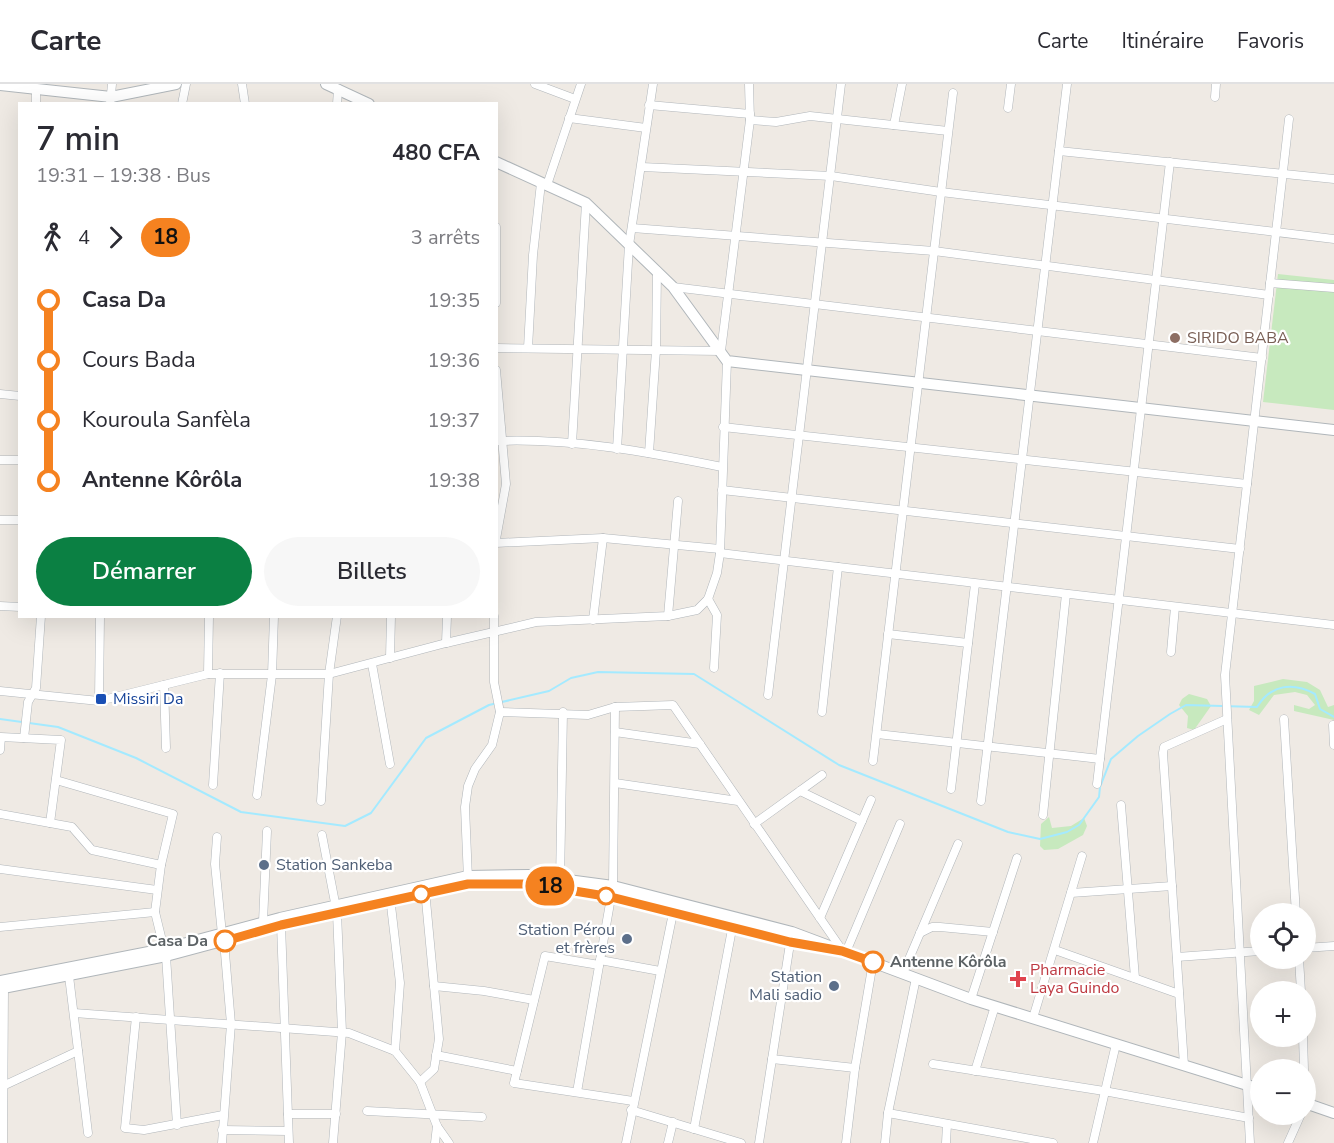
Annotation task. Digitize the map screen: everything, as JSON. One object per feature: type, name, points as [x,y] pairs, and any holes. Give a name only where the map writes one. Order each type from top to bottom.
[{"type":"main road","points":[[0,85],[42,88],[111,100],[176,84]]},
{"type":"main road","points":[[326,84],[365,102]]},
{"type":"main road","points":[[498,163],[586,203],[673,287],[724,356],[806,371],[919,381],[1334,430]]},
{"type":"main road","points":[[223,937],[263,922],[336,909],[468,880],[532,884],[560,883],[612,891],[844,951],[971,999],[1250,1086]]},
{"type":"main road","points":[[612,891],[673,912],[733,923]]},
{"type":"main road","points":[[1,986],[69,976],[223,937],[281,925],[336,909]]},
{"type":"main road","points":[[1,986],[165,952]]},
{"type":"main road","points":[[1316,1107],[1334,1113]]},
{"type":"street","points":[[111,100],[112,84]]},
{"type":"street","points":[[182,102],[186,84]]},
{"type":"street","points":[[242,84],[245,102]]},
{"type":"street","points":[[535,84],[575,99]]},
{"type":"street","points":[[528,348],[532,255],[544,184],[581,84]]},
{"type":"street","points":[[617,449],[621,350],[629,245],[653,84]]},
{"type":"street","points":[[0,691],[99,701],[208,674],[329,674],[536,622],[668,616],[697,610],[708,599],[717,573],[720,551],[724,356],[728,294],[750,117],[749,84]]},
{"type":"street","points":[[768,695],[841,84]]},
{"type":"street","points":[[894,125],[902,84]]},
{"type":"street","points":[[1008,108],[1011,84]]},
{"type":"street","points":[[981,801],[1067,84]]},
{"type":"street","points":[[1215,97],[1216,84]]},
{"type":"street","points":[[337,102],[338,89]]},
{"type":"street","points":[[873,761],[953,93]]},
{"type":"street","points":[[649,105],[776,122],[810,116],[948,131]]},
{"type":"street","points":[[569,118],[646,128]]},
{"type":"street","points":[[1250,1143],[1226,675],[1289,119]]},
{"type":"street","points":[[1059,151],[1334,179]]},
{"type":"street","points":[[1097,784],[1170,162]]},
{"type":"street","points":[[642,167],[831,176],[1052,206],[1334,239]]},
{"type":"street","points":[[572,444],[586,203]]},
{"type":"street","points":[[632,228],[823,240],[934,251],[1269,295]]},
{"type":"street","points":[[649,453],[656,350],[657,271]]},
{"type":"street","points":[[1270,283],[1334,288]]},
{"type":"street","points":[[673,287],[1262,358]]},
{"type":"street","points":[[498,348],[656,350],[724,356]]},
{"type":"street","points":[[0,394],[18,396]]},
{"type":"street","points":[[498,406],[506,484],[498,530]]},
{"type":"street","points":[[723,427],[1247,484]]},
{"type":"street","points":[[500,441],[572,444],[617,449],[722,466]]},
{"type":"street","points":[[0,460],[18,460]]},
{"type":"street","points":[[722,490],[1240,549]]},
{"type":"street","points":[[668,616],[678,501]]},
{"type":"street","points":[[0,520],[18,520]]},
{"type":"street","points":[[498,541],[603,538],[674,545],[784,561],[1334,625]]},
{"type":"street","points":[[593,620],[603,538]]},
{"type":"street","points":[[822,712],[838,567]]},
{"type":"street","points":[[951,789],[975,584]]},
{"type":"street","points":[[1043,815],[1066,594]]},
{"type":"street","points":[[708,599],[717,615],[714,668]]},
{"type":"street","points":[[0,606],[18,607]]},
{"type":"street","points":[[1171,652],[1175,607]]},
{"type":"street","points":[[24,735],[30,695],[36,688],[41,618]]},
{"type":"street","points":[[99,701],[100,618]]},
{"type":"street","points":[[208,674],[209,618]]},
{"type":"street","points":[[256,795],[272,675],[274,618]]},
{"type":"street","points":[[321,801],[329,674],[337,618]]},
{"type":"street","points":[[390,658],[391,618]]},
{"type":"street","points":[[446,643],[447,618]]},
{"type":"street","points":[[468,880],[465,807],[468,786],[475,769],[492,745],[500,712],[494,682],[494,618]]},
{"type":"street","points":[[888,634],[968,643]]},
{"type":"street","points":[[372,664],[390,764]]},
{"type":"street","points":[[213,785],[220,674]]},
{"type":"street","points":[[164,685],[166,748]]},
{"type":"street","points":[[500,712],[588,714],[615,707],[673,705],[844,951]]},
{"type":"street","points":[[577,1092],[612,891],[615,707]]},
{"type":"street","points":[[560,883],[563,712]]},
{"type":"street","points":[[1184,1065],[1164,747],[1227,718]]},
{"type":"street","points":[[1284,720],[1295,903]]},
{"type":"street","points":[[1333,725],[1334,745]]},
{"type":"street","points":[[615,732],[700,744]]},
{"type":"street","points":[[876,734],[1100,759]]},
{"type":"street","points":[[0,750],[1,737],[24,735],[61,740],[50,824]]},
{"type":"street","points":[[754,824],[822,776]]},
{"type":"street","points":[[56,780],[173,814],[161,865],[155,912],[165,952],[177,1125]]},
{"type":"street","points":[[615,783],[738,801]]},
{"type":"street","points":[[800,791],[862,821]]},
{"type":"street","points":[[820,918],[871,800]]},
{"type":"street","points":[[1121,805],[1135,978]]},
{"type":"street","points":[[0,814],[72,827],[92,850],[161,865]]},
{"type":"street","points":[[844,951],[900,824]]},
{"type":"street","points":[[263,922],[267,831]]},
{"type":"street","points":[[322,835],[336,909],[342,1032],[333,1143]]},
{"type":"street","points":[[217,837],[215,864],[231,1024],[222,1143]]},
{"type":"street","points":[[903,973],[958,844]]},
{"type":"street","points":[[1033,1018],[1082,856]]},
{"type":"street","points":[[971,999],[1017,858]]},
{"type":"street","points":[[0,869],[158,890]]},
{"type":"street","points":[[1071,893],[1172,886]]},
{"type":"street","points":[[420,1082],[434,1069],[439,1040],[425,889]]},
{"type":"street","points":[[390,897],[400,983],[395,1051]]},
{"type":"street","points":[[0,927],[155,912]]},
{"type":"street","points":[[626,1143],[673,912]]},
{"type":"street","points":[[694,1129],[733,923]]},
{"type":"street","points":[[281,925],[289,1143]]},
{"type":"street","points":[[920,933],[932,927],[993,932]]},
{"type":"street","points":[[759,1143],[791,937]]},
{"type":"street","points":[[1316,947],[1334,946]]},
{"type":"street","points":[[1055,950],[1179,994]]},
{"type":"street","points":[[1177,957],[1250,952]]},
{"type":"street","points":[[660,971],[545,956],[514,1083],[577,1092],[632,1105],[723,1140],[741,1143]]},
{"type":"street","points":[[846,1143],[855,1068],[873,962]]},
{"type":"street","points":[[69,976],[88,1133]]},
{"type":"street","points":[[885,1143],[888,1113],[916,978]]},
{"type":"street","points":[[1,986],[3,1143]]},
{"type":"street","points":[[434,986],[483,991],[534,1000]]},
{"type":"street","points":[[975,1071],[995,1006]]},
{"type":"street","points":[[74,1013],[342,1032],[395,1051],[420,1082],[437,1126],[449,1143]]},
{"type":"street","points":[[136,1017],[125,1128],[144,1130],[223,1115]]},
{"type":"street","points":[[1093,1143],[1116,1044]]},
{"type":"street","points":[[2,1086],[78,1051]]},
{"type":"street","points":[[436,1056],[517,1071]]},
{"type":"street","points":[[772,1059],[855,1068]]},
{"type":"street","points":[[933,1064],[1104,1091],[1249,1118]]},
{"type":"street","points":[[367,1112],[482,1117]]},
{"type":"street","points":[[888,1113],[1018,1140],[1053,1143]]},
{"type":"street","points":[[288,1114],[336,1114]]},
{"type":"street","points":[[668,1143],[673,1122]]},
{"type":"street","points":[[946,1143],[947,1124]]},
{"type":"street","points":[[1288,1143],[1296,1125]]},
{"type":"street","points":[[435,1143],[437,1126]]},
{"type":"street","points":[[222,1130],[288,1131]]},
{"type":"green space","points":[[1278,274],[1334,280],[1334,410],[1263,402]]},
{"type":"green space","points":[[1283,679],[1307,682],[1320,690],[1328,707],[1334,705],[1334,720],[1294,711],[1294,705],[1309,709],[1315,705],[1307,695],[1295,692],[1274,695],[1259,715],[1249,710],[1254,701],[1254,686]]},
{"type":"green space","points":[[1189,694],[1207,699],[1211,706],[1194,730],[1187,728],[1188,716],[1179,705],[1182,699]]},
{"type":"green space","points":[[1049,817],[1052,828],[1071,826],[1084,818],[1087,826],[1083,835],[1058,849],[1044,850],[1040,846],[1041,824]]},
{"type":"waterway","points":[[0,719],[58,727],[136,758],[241,812],[345,826],[371,813],[426,738],[489,705],[549,691],[571,678],[598,672],[694,674],[839,765],[1008,832],[1040,839],[1067,832],[1079,825],[1099,797],[1100,787],[1111,759],[1138,736],[1186,705],[1257,707],[1269,694],[1283,687],[1291,687],[1315,694],[1320,709],[1334,717]]},
{"type":"bus line","name":"18","points":[[225,941],[281,925],[468,884],[532,884],[611,897],[790,942],[842,951],[873,962]]},
{"type":"place","name":"SIRIDO BABA","points":[[1175,338]]},
{"type":"place","name":"Missiri Da","points":[[101,699]]},
{"type":"place","name":"Station Sankeba","points":[[264,865]]},
{"type":"place","name":"Station Pérou et frères","points":[[627,939]]},
{"type":"place","name":"Casa Da","points":[[225,941]]},
{"type":"place","name":"Antenne Kôrôla","points":[[873,962]]},
{"type":"place","name":"Pharmacie Laya Guindo","points":[[1018,979]]},
{"type":"place","name":"Station Mali sadio","points":[[834,986]]}]
